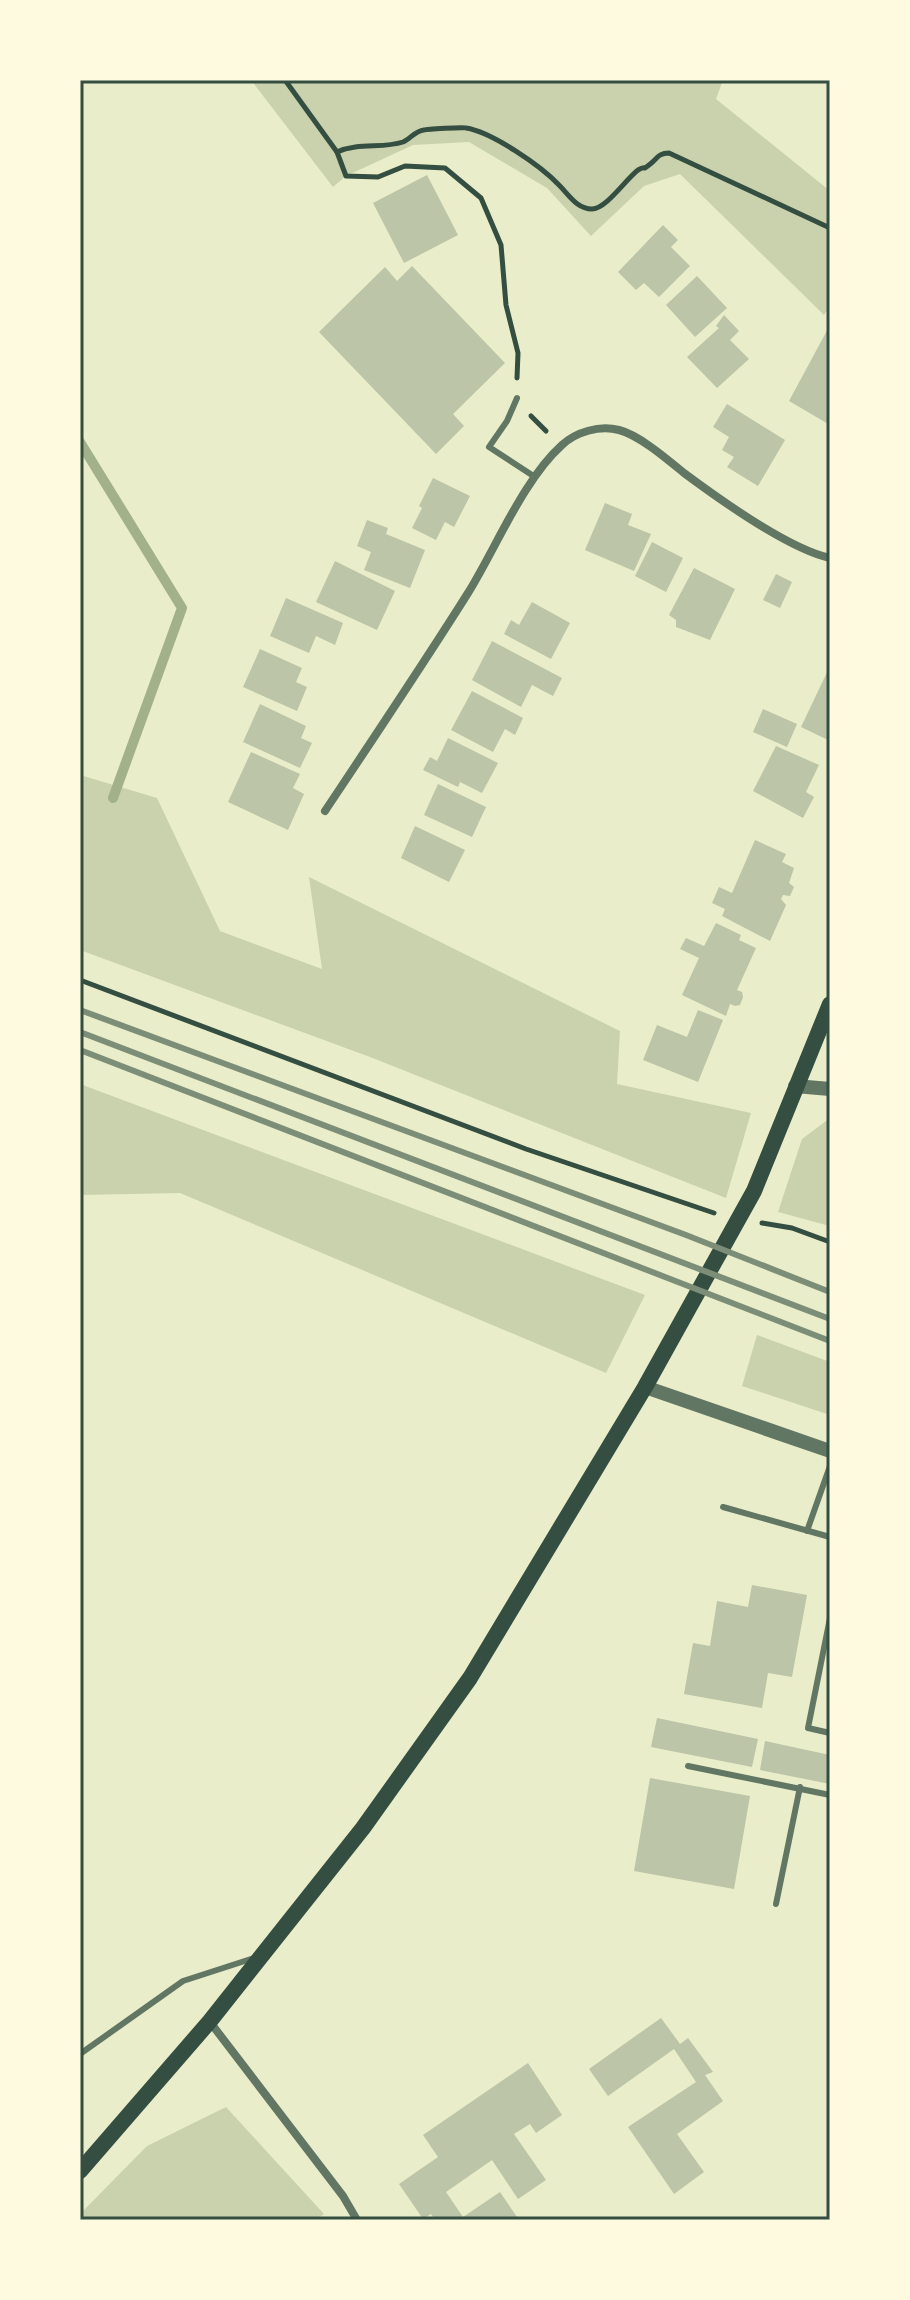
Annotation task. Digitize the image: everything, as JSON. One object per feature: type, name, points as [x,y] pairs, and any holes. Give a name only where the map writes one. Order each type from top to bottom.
[{"type":"main road","points":[[80,2171],[210,2021],[363,1828],[470,1678],[645,1387],[754,1191],[830,1004]]},
{"type":"street","points":[[325,811],[469,591],[535,477],[562,445],[582,432],[620,430],[657,451],[714,496],[766,528],[816,555],[830,558]]},
{"type":"street","points":[[795,1086],[830,1089]]},
{"type":"street","points":[[645,1387],[830,1451]]},
{"type":"street","points":[[210,2021],[343,2196],[357,2220]]},
{"type":"lane","points":[[517,398],[507,421],[489,447],[535,477]]},
{"type":"lane","points":[[807,1531],[830,1466]]},
{"type":"lane","points":[[723,1507],[830,1537]]},
{"type":"lane","points":[[830,1618],[808,1728],[830,1733]]},
{"type":"lane","points":[[688,1766],[830,1795]]},
{"type":"lane","points":[[776,1904],[800,1787]]},
{"type":"lane","points":[[80,2054],[183,1981],[259,1956]]},
{"type":"path","points":[[285,80],[337,152],[346,176],[378,177],[405,166],[445,168],[481,198],[501,245],[506,305],[518,353],[517,398],[537,423],[562,445]]},
{"type":"path","points":[[337,152],[349,146],[404,142],[424,129],[440,131],[464,127],[478,131],[530,160],[577,204],[588,209],[598,209],[658,155],[669,153],[830,228]]},
{"type":"path","points":[[80,980],[526,1149],[704,1210]]},
{"type":"path","points":[[768,1224],[792,1228],[830,1242]]},
{"type":"green space","points":[[251,80],[723,80],[716,99],[830,191],[830,306],[824,315],[680,174],[644,186],[591,236],[547,188],[469,142],[413,145],[346,176],[333,187]]},
{"type":"green space","points":[[80,775],[157,798],[220,931],[322,969],[309,877],[620,1031],[617,1084],[751,1113],[726,1198],[370,1057],[80,950]]},
{"type":"green space","points":[[80,1084],[645,1295],[606,1373],[180,1193],[80,1195]]},
{"type":"green space","points":[[830,1118],[830,1226],[778,1212],[802,1139]]},
{"type":"green space","points":[[757,1335],[830,1362],[830,1415],[742,1386]]},
{"type":"green space","points":[[226,2107],[324,2214],[315,2220],[80,2220],[80,2214],[147,2146]]},
{"type":"building","points":[[427,175],[458,235],[404,263],[373,203]]},
{"type":"building","points":[[663,225],[678,240],[671,247],[690,266],[659,297],[644,283],[636,290],[618,272]]},
{"type":"building","points":[[412,266],[505,363],[453,414],[464,426],[436,454],[319,332],[385,267],[397,281]]},
{"type":"building","points":[[697,276],[727,308],[695,337],[666,305]]},
{"type":"building","points":[[724,315],[739,331],[730,340],[749,359],[717,388],[687,357],[719,328],[716,326]]},
{"type":"building","points":[[830,325],[830,425],[789,401]]},
{"type":"building","points":[[727,404],[785,440],[758,486],[727,467],[734,457],[722,450],[729,437],[713,427]]},
{"type":"building","points":[[433,478],[470,496],[454,527],[445,522],[436,540],[412,528]]},
{"type":"building","points":[[605,503],[632,514],[628,525],[651,534],[634,571],[585,550]]},
{"type":"building","points":[[367,520],[388,528],[386,534],[425,550],[410,588],[364,570],[371,552],[357,546]]},
{"type":"building","points":[[652,542],[683,558],[666,592],[635,576]]},
{"type":"building","points":[[335,561],[395,591],[377,630],[316,602]]},
{"type":"building","points":[[694,568],[735,589],[710,640],[676,627],[676,620],[669,615]]},
{"type":"building","points":[[776,574],[792,582],[780,608],[763,600]]},
{"type":"building","points":[[286,598],[343,623],[335,645],[316,636],[309,653],[270,636]]},
{"type":"building","points":[[532,602],[570,623],[551,659],[504,634],[511,620],[519,625]]},
{"type":"building","points":[[492,641],[562,678],[553,696],[532,685],[521,707],[472,680]]},
{"type":"building","points":[[260,649],[302,668],[296,682],[307,687],[297,711],[243,687]]},
{"type":"building","points":[[830,666],[830,741],[801,727]]},
{"type":"building","points":[[472,691],[523,718],[515,735],[505,729],[493,752],[451,730]]},
{"type":"building","points":[[260,704],[306,726],[301,738],[312,743],[300,768],[243,742]]},
{"type":"building","points":[[763,709],[797,724],[787,747],[753,732]]},
{"type":"building","points":[[448,738],[498,763],[482,793],[460,782],[458,787],[423,770],[430,757],[437,761]]},
{"type":"building","points":[[776,746],[819,765],[806,792],[814,797],[803,818],[753,791]]},
{"type":"building","points":[[251,752],[300,774],[293,788],[304,794],[288,830],[228,802]]},
{"type":"building","points":[[438,784],[486,807],[472,837],[424,815]]},
{"type":"building","points":[[415,826],[465,850],[449,882],[401,858]]},
{"type":"building","points":[[755,840],[786,854],[782,862],[794,868],[789,883],[794,887],[790,896],[783,895],[781,899],[786,905],[770,941],[722,916],[725,909],[712,903],[719,887],[732,893]]},
{"type":"building","points":[[716,923],[741,935],[739,940],[756,948],[737,990],[742,992],[743,997],[740,1005],[730,1004],[726,1016],[682,995],[699,958],[680,949],[686,938],[704,946]]},
{"type":"building","points":[[698,1010],[723,1020],[698,1082],[643,1060],[657,1025],[687,1037]]},
{"type":"building","points":[[752,1585],[807,1595],[792,1677],[768,1673],[762,1708],[684,1694],[693,1643],[710,1646],[717,1601],[748,1607]]},
{"type":"building","points":[[657,1718],[758,1739],[752,1767],[651,1747]]},
{"type":"building","points":[[765,1741],[830,1755],[830,1784],[760,1770]]},
{"type":"building","points":[[650,1778],[750,1796],[734,1889],[634,1871]]},
{"type":"building","points":[[661,2018],[680,2044],[688,2038],[713,2072],[705,2075],[723,2101],[677,2134],[704,2172],[674,2194],[628,2127],[696,2082],[674,2049],[608,2096],[589,2069]]},
{"type":"building","points":[[528,2063],[562,2115],[536,2133],[530,2124],[514,2134],[546,2180],[518,2199],[492,2160],[446,2192],[463,2217],[500,2192],[519,2220],[435,2220],[431,2214],[423,2219],[399,2184],[438,2157],[423,2135]]},
{"type":"waterway","points":[[80,442],[182,608],[113,798]]},
{"type":"railway","points":[[80,1010],[686,1235],[830,1292]]},
{"type":"railway","points":[[80,1032],[830,1319]]},
{"type":"railway","points":[[80,1050],[830,1341]]}]
